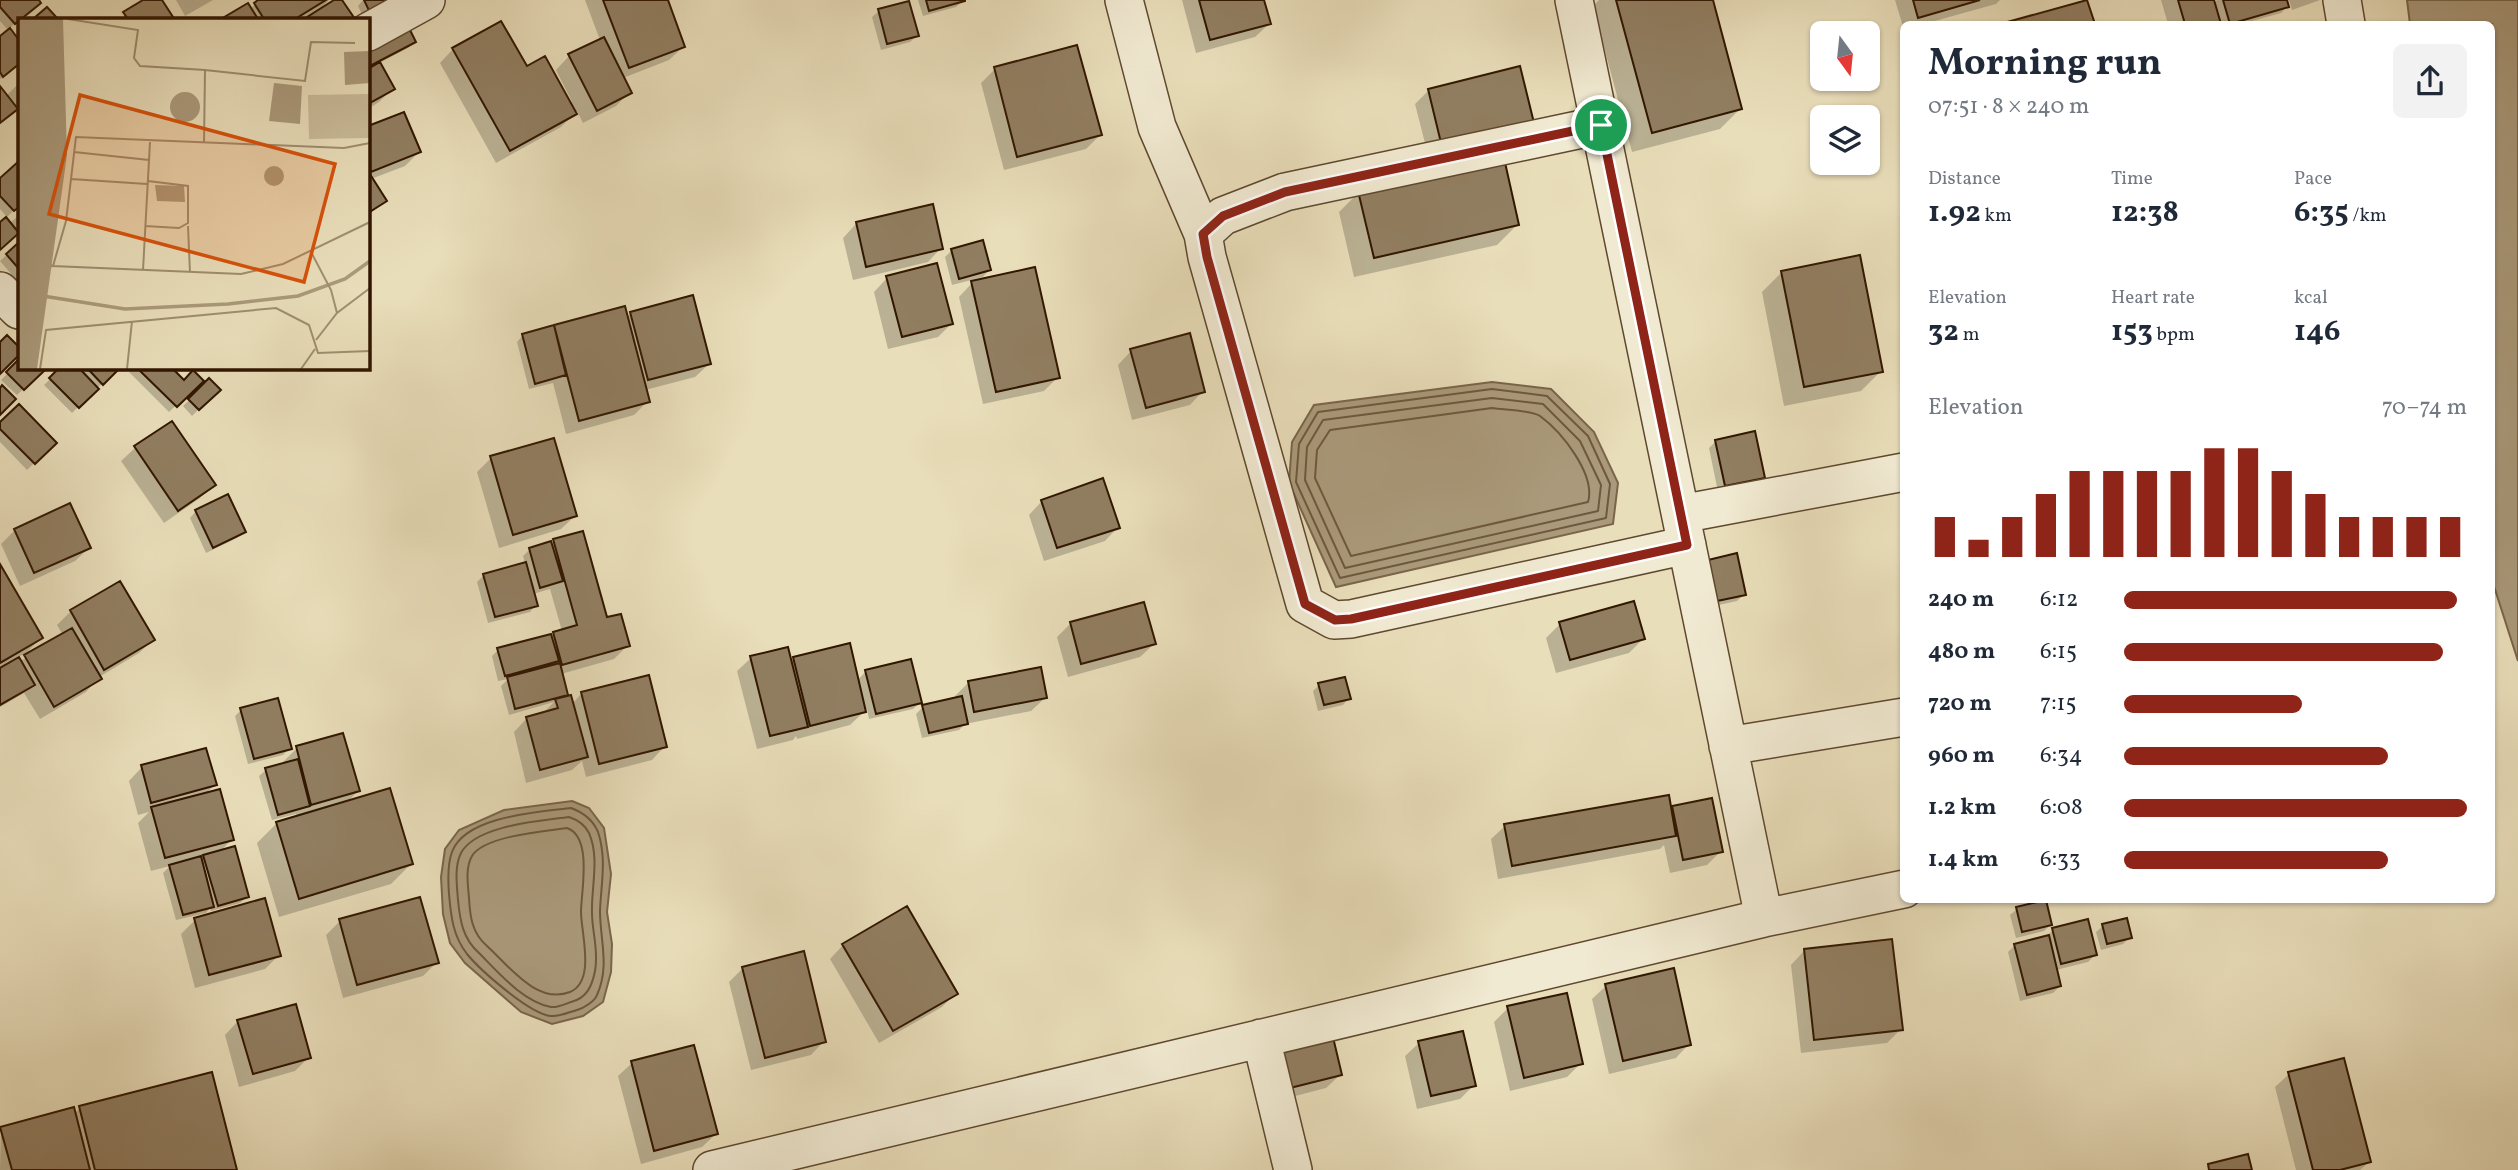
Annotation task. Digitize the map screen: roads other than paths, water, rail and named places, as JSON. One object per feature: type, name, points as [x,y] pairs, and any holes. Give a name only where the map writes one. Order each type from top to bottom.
[{"type":"street","points":[[369,31],[426,0]]},
{"type":"street","points":[[1124,0],[1157,127],[1203,234],[1207,257],[1305,604],[1335,620],[1351,619],[1900,473]]},
{"type":"street","points":[[1574,0],[1764,918]]},
{"type":"street","points":[[2342,0],[2346,21]]},
{"type":"street","points":[[1203,234],[1223,216],[1285,192],[1601,125]]},
{"type":"street","points":[[0,291],[18,310]]},
{"type":"street","points":[[0,328],[18,312]]},
{"type":"street","points":[[1728,746],[1900,718]]},
{"type":"street","points":[[712,1170],[1764,918],[1900,890]]},
{"type":"street","points":[[1261,1038],[1293,1170]]},
{"type":"water","points":[[2407,0],[2518,0],[2518,661],[2495,589],[2495,21],[2410,21]]},
{"type":"water","points":[[1492,382],[1551,389],[1594,432],[1618,483],[1613,524],[1336,587],[1289,483],[1292,442],[1314,405]]},
{"type":"water","points":[[572,801],[589,808],[604,828],[611,874],[607,912],[612,944],[611,972],[603,1002],[583,1016],[552,1024],[521,1012],[465,963],[450,943],[443,914],[441,877],[445,849],[459,830],[504,810]]}]
